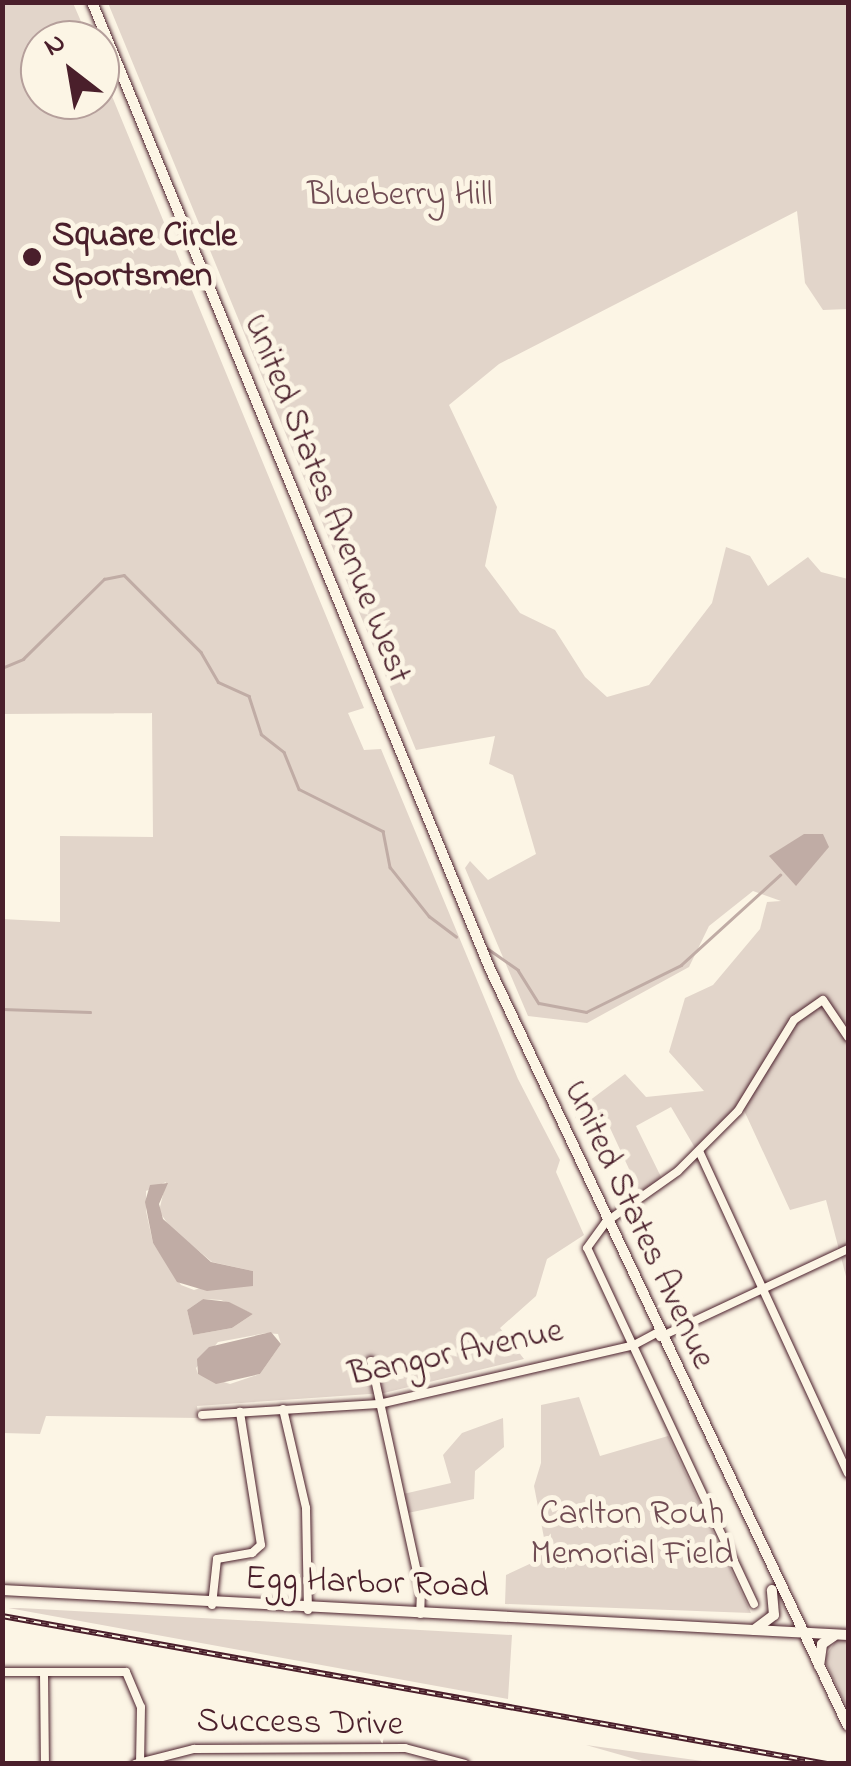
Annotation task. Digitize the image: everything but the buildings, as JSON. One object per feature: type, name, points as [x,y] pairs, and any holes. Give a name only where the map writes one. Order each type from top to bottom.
[{"type":"street","name":"United States Avenue West","points":[[92,2],[395,740]]},
{"type":"street","name":"United States Avenue","points":[[395,740],[497,985],[800,1633],[848,1726]]},
{"type":"street","points":[[606,1222],[700,1151],[753,1090],[785,1028],[824,1000],[848,1036]]},
{"type":"street","points":[[700,1151],[848,1472]]},
{"type":"street","name":"United States Avenue","points":[[606,1222],[587,1248],[754,1604]]},
{"type":"street","name":"Bangor Avenue","points":[[202,1414],[379,1404],[634,1345],[848,1248]]},
{"type":"street","points":[[370,1360],[421,1590],[420,1614]]},
{"type":"street","points":[[284,1409],[306,1508],[308,1610]]},
{"type":"street","points":[[212,1606],[218,1559],[252,1553],[261,1545],[263,1528],[240,1412]]},
{"type":"street","points":[[754,1630],[777,1609],[766,1560]]},
{"type":"street","name":"Egg Harbor Road","points":[[2,1590],[212,1606],[843,1634]]},
{"type":"street","points":[[820,1672],[820,1650],[843,1634]]},
{"type":"street","points":[[2,1672],[110,1670],[131,1676],[141,1707],[139,1762]]},
{"type":"street","points":[[44,1673],[46,1764]]},
{"type":"street","name":"Success Drive","points":[[139,1762],[170,1750],[322,1750],[422,1753],[466,1764]]},
{"type":"street","points":[[231,1750],[231,1764]]},
{"type":"street","points":[[322,1750],[323,1764]]},
{"type":"street","points":[[422,1753],[422,1764]]},
{"type":"green space","points":[[3,3],[73,3],[80,20],[20,20],[20,120],[120,120],[120,116],[364,708],[348,713],[364,750],[381,749],[518,1079],[560,1160],[556,1172],[584,1235],[547,1259],[536,1296],[500,1328],[524,1359],[384,1393],[197,1406],[199,1418],[46,1416],[40,1434],[3,1433],[2,919],[60,922],[60,836],[153,837],[152,713],[3,714]],"holes":[[[166,1182],[159,1211],[170,1227],[212,1262],[253,1271],[194,1290],[181,1285],[153,1243],[146,1211],[146,1191]],[[203,1299],[221,1300],[253,1314],[232,1328],[193,1335],[187,1310]],[[278,1334],[281,1344],[260,1374],[230,1384],[198,1374],[196,1368],[218,1342]]]},
{"type":"green space","name":"Blueberry Hill","points":[[108,3],[848,3],[848,309],[823,310],[805,283],[797,211],[499,364],[449,405],[497,507],[485,566],[520,613],[555,630],[585,677],[607,697],[649,685],[712,603],[726,547],[750,556],[768,586],[808,557],[821,572],[848,579],[848,1284],[826,1200],[790,1210],[742,1106],[698,1153],[671,1107],[636,1126],[664,1183],[642,1197],[604,1115],[579,1125],[573,1113],[625,1074],[646,1097],[704,1091],[669,1052],[685,998],[713,985],[760,929],[767,902],[781,901],[753,891],[709,926],[689,967],[587,1023],[528,1016],[465,868],[470,861],[488,880],[536,854],[513,775],[489,764],[495,736],[416,750],[120,32],[120,20],[115,20]]},
{"type":"green space","name":"Carlton Rouh Memorial Field","points":[[579,1397],[600,1456],[668,1436],[751,1613],[505,1604],[506,1575],[536,1561],[545,1543],[534,1486],[541,1463],[541,1405]]},
{"type":"green space","points":[[503,1418],[504,1447],[475,1471],[474,1499],[403,1514],[399,1495],[451,1483],[443,1455],[462,1433]]},
{"type":"green space","points":[[3,1607],[512,1635],[508,1699]]},
{"type":"green space","points":[[837,1639],[848,1641],[848,1709],[824,1659]]},
{"type":"green space","points":[[586,1745],[717,1763],[649,1763]]},
{"type":"shaded area","points":[[804,834],[823,834],[829,847],[796,886],[769,856]]},
{"type":"shaded area","points":[[168,1183],[159,1204],[163,1219],[211,1262],[253,1271],[253,1286],[207,1291],[177,1282],[153,1243],[145,1202],[150,1185]]},
{"type":"shaded area","points":[[203,1299],[229,1302],[253,1314],[232,1328],[193,1335],[187,1310]]},
{"type":"shaded area","points":[[271,1332],[281,1344],[260,1374],[216,1384],[198,1374],[197,1359],[209,1347]]},
{"type":"waterway","points":[[2,668],[23,659],[104,579],[124,575],[201,652],[218,682],[249,696],[261,734],[284,752],[299,789],[383,831],[390,867],[429,916],[456,936]]},
{"type":"waterway","points":[[487,948],[518,970],[539,1003],[586,1012],[681,965],[780,875]]},
{"type":"waterway","points":[[2,1009],[90,1012]]},
{"type":"railway","points":[[2,1616],[827,1764]]},
{"type":"place","name":"Square Circle Sportsmen","points":[[32,257]]}]
